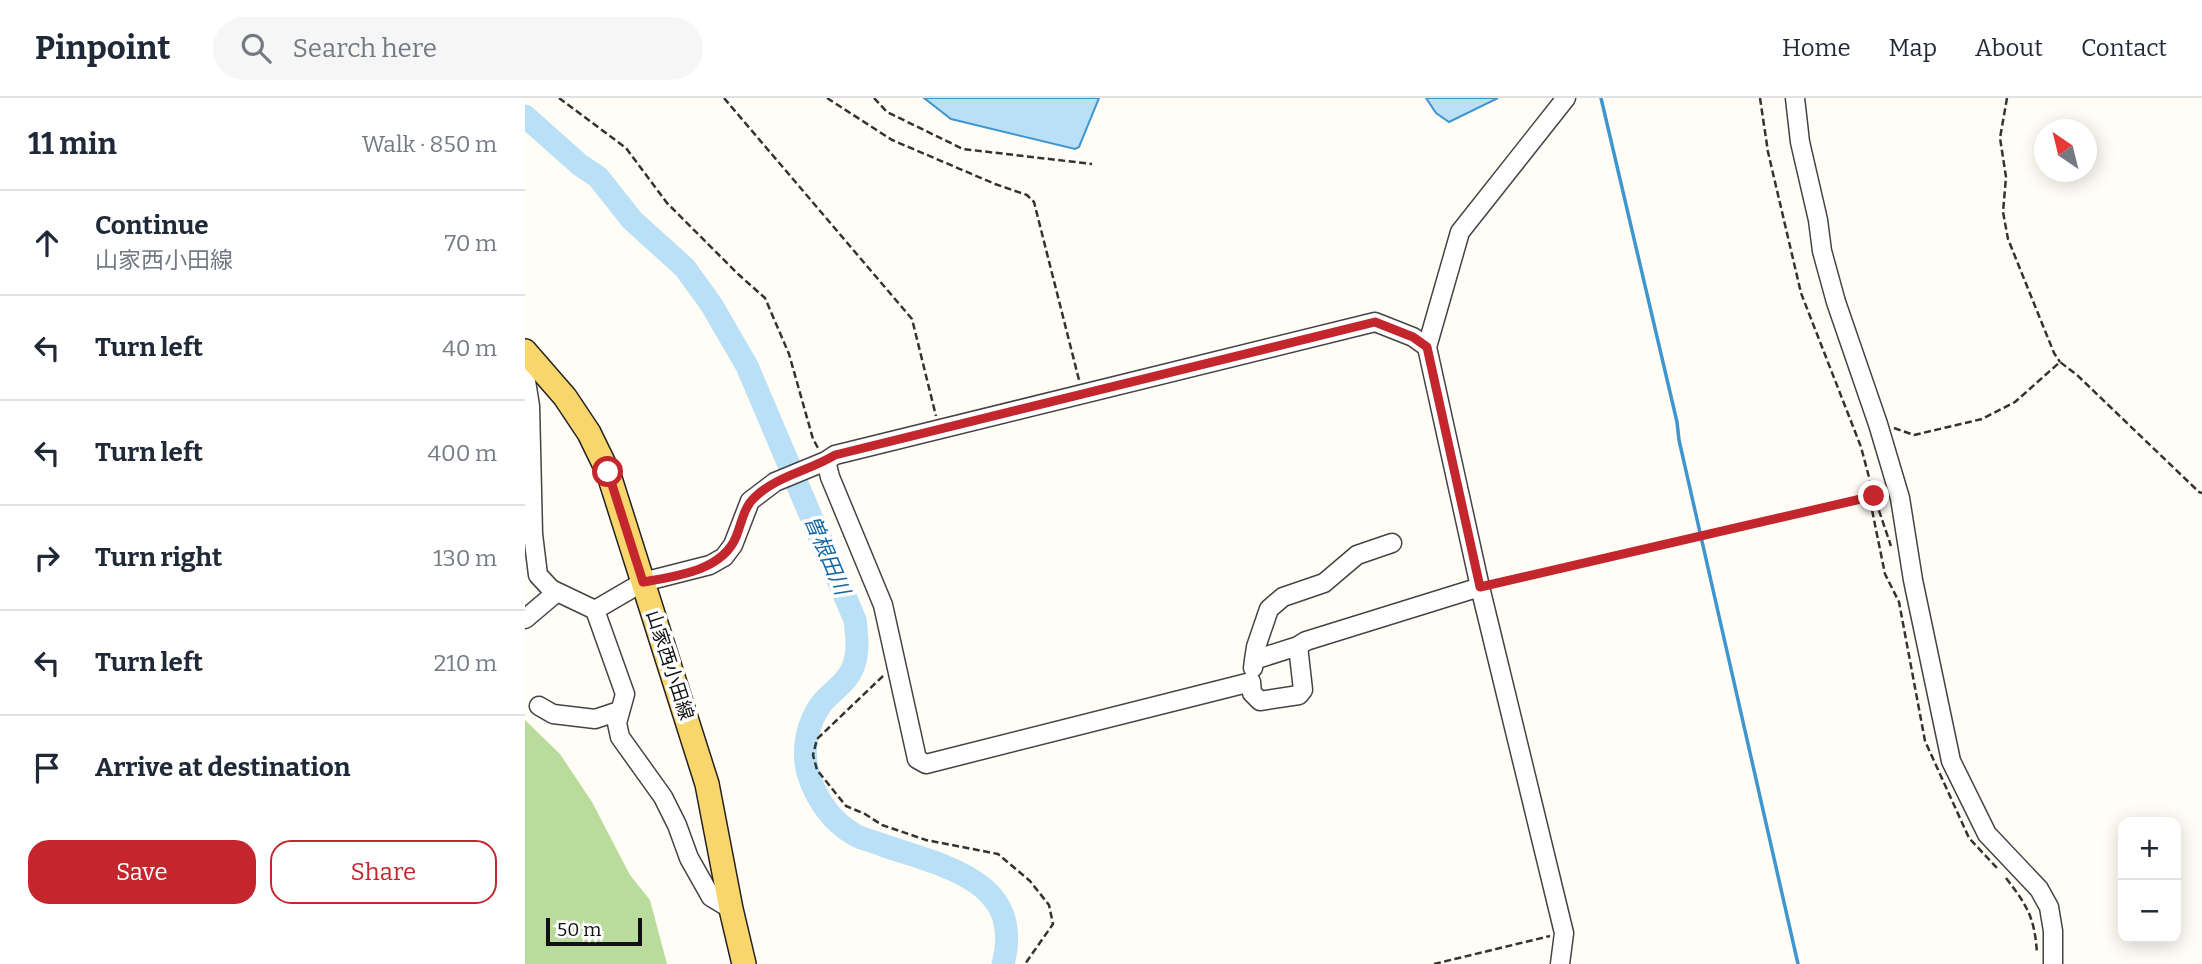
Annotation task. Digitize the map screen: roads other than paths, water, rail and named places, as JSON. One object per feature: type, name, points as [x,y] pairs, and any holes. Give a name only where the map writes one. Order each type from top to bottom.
[{"type":"main road","name":"山家西小田線","points":[[525,351],[565,397],[589,433],[608,472],[707,784],[744,964]]},
{"type":"street","points":[[1560,964],[1564,933],[1480,587],[1427,347],[1460,232],[1566,98]]},
{"type":"street","points":[[1795,98],[1800,142],[1818,220],[1822,251],[1900,498],[1913,580],[1951,761],[1987,834],[2039,889],[2049,906],[2053,931],[2053,964]]},
{"type":"street","points":[[594,610],[643,582],[710,565],[724,557],[733,545],[750,501],[775,482],[835,455],[1375,322],[1413,337],[1427,347]]},
{"type":"street","points":[[525,375],[530,406],[533,534],[531,576],[594,610],[625,694],[617,723],[620,737],[663,797],[689,858],[711,898],[731,909]]},
{"type":"street","points":[[821,463],[830,477],[883,605],[918,759],[926,764],[1251,682]]},
{"type":"street","points":[[1298,646],[1303,690],[1299,695],[1260,701],[1252,693],[1251,682],[1256,647],[1269,609],[1283,597],[1324,583],[1357,555],[1392,543]]},
{"type":"street","points":[[1254,660],[1480,587]]},
{"type":"street","points":[[525,619],[557,592]]},
{"type":"street","points":[[539,706],[553,714],[595,719],[619,711]]},
{"type":"water","points":[[924,98],[1099,98],[1079,147],[1075,149],[951,119]]},
{"type":"water","points":[[1426,98],[1498,98],[1449,122],[1436,113]]},
{"type":"waterway","points":[[1601,98],[1677,422],[1798,964]]},
{"type":"waterway","name":"曽根田川","points":[[525,116],[580,165],[598,177],[632,220],[685,268],[711,304],[747,366],[855,620],[857,650],[853,667],[847,678],[822,703],[807,736],[808,773],[820,801],[832,817],[855,835],[954,870],[991,895],[1002,913],[1007,936],[1003,964]]}]
